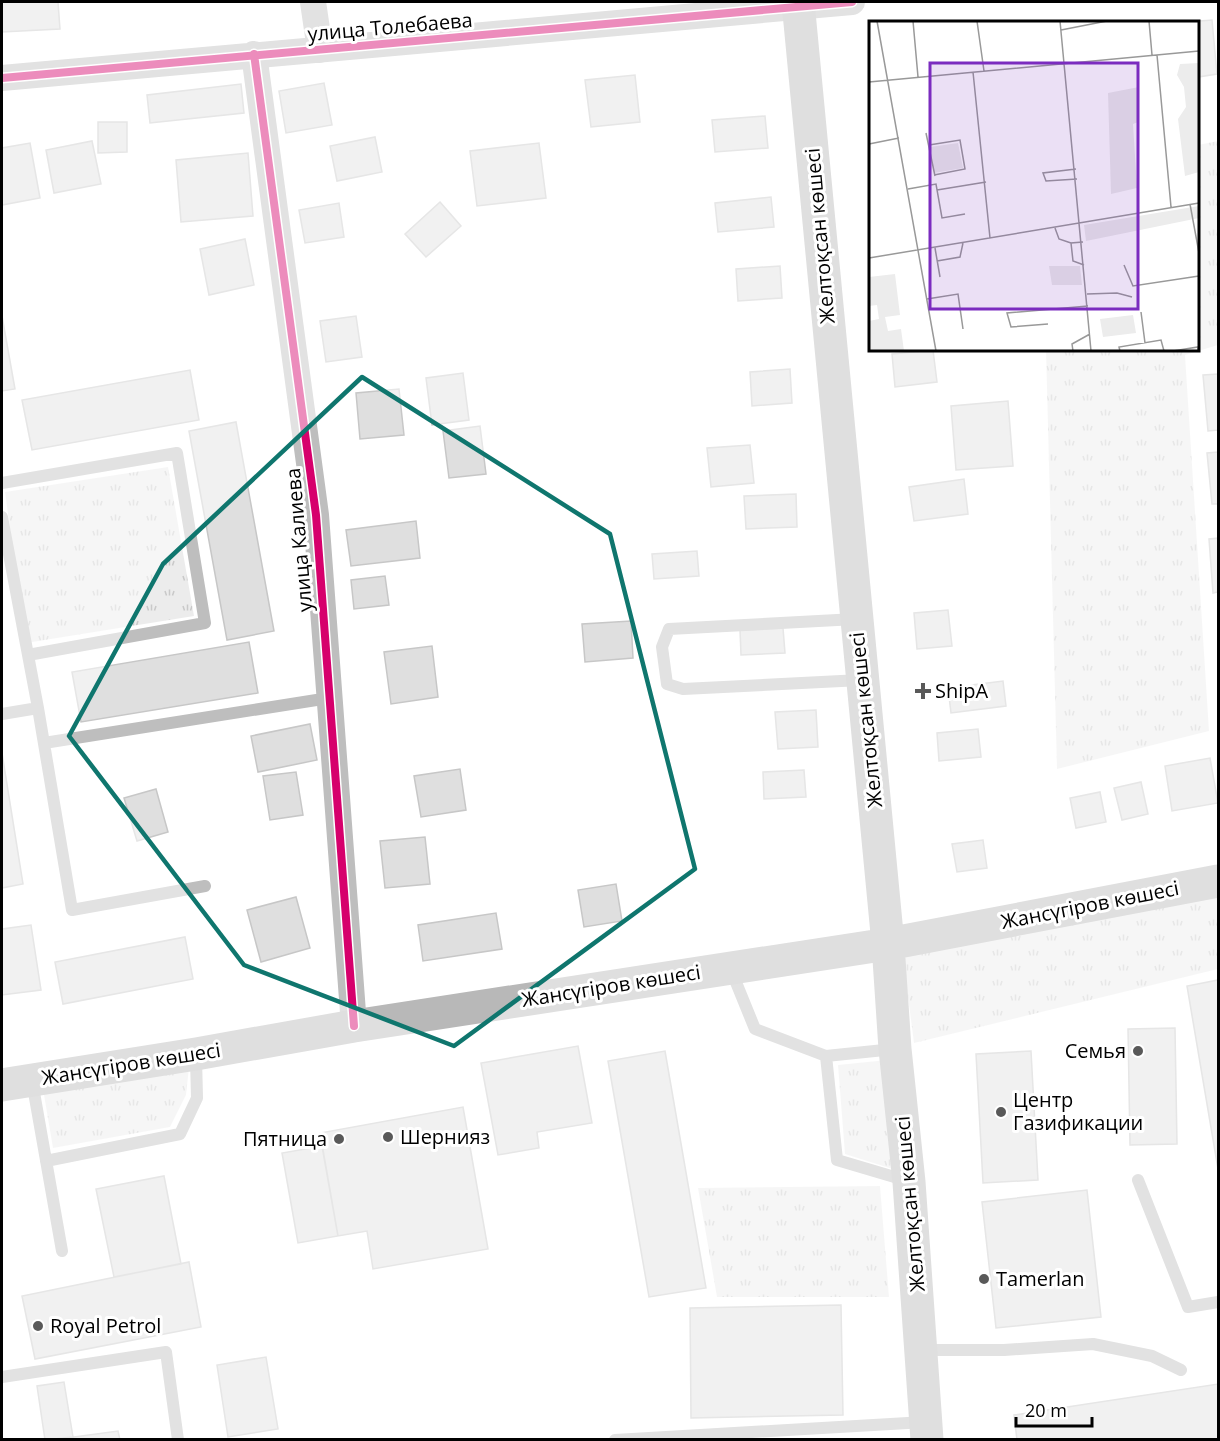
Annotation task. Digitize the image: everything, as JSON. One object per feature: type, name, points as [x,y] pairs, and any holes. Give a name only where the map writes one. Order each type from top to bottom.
[{"type":"main road","name":"Желтоқсан көшесі","points":[[798,4],[888,944],[909,1182],[927,1431]]},
{"type":"main road","name":"Жансүгіров көшесі","points":[[17,1083],[354,1026],[888,944],[1218,880]]},
{"type":"street","points":[[313,2],[320,50]]},
{"type":"street","name":"улица Толебаева","points":[[2,78],[798,4],[852,2]]},
{"type":"street","name":"улица Калиева","points":[[254,54],[316,515],[354,1026]]},
{"type":"lane","points":[[2,483],[177,453],[205,623],[28,655]]},
{"type":"lane","points":[[2,517],[38,708],[72,910],[205,886]]},
{"type":"lane","points":[[856,619],[669,629],[663,647],[667,684],[683,689],[862,680]]},
{"type":"lane","points":[[44,743],[329,698]]},
{"type":"lane","points":[[2,714],[38,708]]},
{"type":"lane","points":[[730,968],[755,1029],[826,1056],[896,1049]]},
{"type":"lane","points":[[46,1161],[180,1134],[197,1098],[196,1054]]},
{"type":"lane","points":[[826,1056],[837,1160],[909,1182]]},
{"type":"lane","points":[[17,1083],[46,1161],[62,1251]]},
{"type":"lane","points":[[1138,1180],[1188,1307],[1218,1302]]},
{"type":"lane","points":[[922,1350],[1004,1350],[1093,1344],[1152,1356],[1181,1370]]},
{"type":"lane","points":[[2,1377],[166,1352],[178,1440]]},
{"type":"lane","points":[[615,1440],[927,1431]]},
{"type":"highlighted area","points":[[362,377],[610,534],[695,869],[454,1046],[244,965],[69,736],[163,564]]},
{"type":"green space","points":[[1218,141],[1218,345],[1199,351],[1199,145]]},
{"type":"green space","points":[[1046,351],[1198,351],[1185,355],[1209,731],[1057,769]]},
{"type":"green space","points":[[168,467],[194,616],[26,643],[5,492]]},
{"type":"green space","points":[[1218,897],[1218,969],[914,1043],[902,951]]},
{"type":"green space","points":[[887,1060],[899,1171],[845,1154],[838,1065]]},
{"type":"green space","points":[[189,1067],[186,1095],[170,1127],[53,1148],[43,1089]]},
{"type":"green space","points":[[880,1186],[889,1297],[717,1297],[698,1188]]},
{"type":"building","points":[[2,2],[58,2],[60,29],[2,32]]},
{"type":"building","points":[[1212,20],[1217,74],[1199,77],[1199,21]]},
{"type":"building","points":[[635,75],[640,122],[591,127],[585,80]]},
{"type":"building","points":[[324,83],[332,125],[286,133],[279,91]]},
{"type":"building","points":[[241,84],[244,113],[150,123],[147,95]]},
{"type":"building","points":[[765,116],[768,148],[715,152],[712,120]]},
{"type":"building","points":[[98,122],[127,122],[127,152],[98,153]]},
{"type":"building","points":[[375,137],[382,172],[337,181],[330,146]]},
{"type":"building","points":[[92,141],[101,184],[54,193],[46,150]]},
{"type":"building","points":[[30,143],[40,198],[2,205],[2,148]]},
{"type":"building","points":[[539,143],[546,198],[477,206],[470,151]]},
{"type":"building","points":[[248,153],[253,216],[181,222],[176,160]]},
{"type":"building","points":[[771,197],[774,227],[718,232],[715,203]]},
{"type":"building","points":[[440,202],[461,226],[426,257],[405,234]]},
{"type":"building","points":[[339,203],[344,237],[305,243],[299,210]]},
{"type":"building","points":[[245,239],[254,285],[209,295],[200,249]]},
{"type":"building","points":[[780,266],[782,298],[738,301],[736,269]]},
{"type":"building","points":[[2,316],[15,389],[2,391]]},
{"type":"building","points":[[356,316],[362,357],[326,362],[320,321]]},
{"type":"building","points":[[933,351],[937,382],[895,387],[892,354]]},
{"type":"building","points":[[790,369],[792,403],[752,406],[750,372]]},
{"type":"building","points":[[190,370],[199,420],[32,450],[22,400]]},
{"type":"building","points":[[463,373],[469,420],[432,425],[426,378]]},
{"type":"building","points":[[1218,374],[1218,430],[1208,431],[1203,375]]},
{"type":"building","points":[[399,389],[404,435],[360,439],[356,393]]},
{"type":"building","points":[[1008,401],[1013,466],[956,470],[951,406]]},
{"type":"building","points":[[236,422],[274,631],[227,640],[189,431]]},
{"type":"building","points":[[480,426],[486,474],[449,478],[443,431]]},
{"type":"building","points":[[750,445],[754,483],[711,487],[707,448]]},
{"type":"building","points":[[1218,452],[1218,504],[1212,504],[1207,453]]},
{"type":"building","points":[[964,479],[968,514],[914,521],[909,487]]},
{"type":"building","points":[[796,494],[797,527],[746,529],[744,496]]},
{"type":"building","points":[[416,521],[420,558],[351,566],[346,530]]},
{"type":"building","points":[[1218,538],[1218,592],[1213,593],[1209,539]]},
{"type":"building","points":[[697,551],[699,576],[654,579],[652,554]]},
{"type":"building","points":[[385,576],[389,605],[354,609],[351,580]]},
{"type":"building","points":[[948,610],[952,646],[917,649],[914,613]]},
{"type":"building","points":[[631,621],[633,658],[585,662],[582,624]]},
{"type":"building","points":[[783,628],[785,653],[741,655],[740,630]]},
{"type":"building","points":[[249,642],[258,693],[81,722],[72,672]]},
{"type":"building","points":[[432,646],[438,697],[391,704],[384,652]]},
{"type":"building","points":[[1003,681],[1006,706],[951,713],[948,688]]},
{"type":"building","points":[[816,710],[818,747],[778,749],[775,712]]},
{"type":"building","points":[[310,724],[317,760],[258,772],[251,736]]},
{"type":"building","points":[[978,729],[981,757],[939,761],[937,733]]},
{"type":"building","points":[[2,753],[23,884],[2,888]]},
{"type":"building","points":[[1210,758],[1218,803],[1172,811],[1165,766]]},
{"type":"building","points":[[460,769],[466,810],[421,817],[414,776]]},
{"type":"building","points":[[804,770],[806,797],[764,799],[763,772]]},
{"type":"building","points":[[296,772],[303,815],[270,820],[263,776]]},
{"type":"building","points":[[1141,782],[1148,814],[1122,820],[1114,788]]},
{"type":"building","points":[[156,789],[168,832],[137,841],[124,798]]},
{"type":"building","points":[[1100,792],[1106,822],[1076,828],[1070,798]]},
{"type":"building","points":[[425,837],[430,884],[385,888],[380,841]]},
{"type":"building","points":[[983,840],[987,868],[957,872],[952,844]]},
{"type":"building","points":[[616,884],[622,921],[584,927],[578,890]]},
{"type":"building","points":[[296,897],[310,948],[261,962],[247,910]]},
{"type":"building","points":[[496,913],[502,949],[423,961],[418,925]]},
{"type":"building","points":[[31,925],[41,990],[2,995],[2,929]]},
{"type":"building","points":[[185,937],[193,979],[63,1004],[55,962]]},
{"type":"building","points":[[1218,980],[1218,1169],[1187,986]]},
{"type":"building","points":[[1175,1028],[1177,1144],[1130,1145],[1128,1029]]},
{"type":"building","points":[[578,1046],[592,1123],[537,1132],[539,1148],[498,1155],[481,1063]]},
{"type":"building","points":[[665,1051],[706,1288],[649,1297],[608,1061]]},
{"type":"building","points":[[1031,1051],[1038,1180],[983,1183],[976,1054]]},
{"type":"building","points":[[463,1107],[488,1249],[373,1269],[367,1231],[338,1236],[320,1133]]},
{"type":"building","points":[[322,1146],[338,1236],[298,1243],[282,1153]]},
{"type":"building","points":[[164,1176],[181,1264],[114,1277],[96,1189]]},
{"type":"building","points":[[1087,1190],[1101,1317],[996,1328],[982,1202]]},
{"type":"building","points":[[189,1262],[201,1327],[35,1359],[22,1296]]},
{"type":"building","points":[[841,1305],[843,1415],[691,1418],[690,1308]]},
{"type":"building","points":[[266,1357],[278,1429],[228,1437],[217,1365]]},
{"type":"building","points":[[64,1382],[73,1437],[45,1440],[37,1386]]},
{"type":"building","points":[[1218,1384],[1218,1440],[1017,1440],[1014,1415]]},
{"type":"building","points":[[118,1431],[120,1440],[74,1440],[73,1437]]},
{"type":"cycle path","points":[[2,78],[852,2]]},
{"type":"cycle path","points":[[254,54],[316,515],[354,1026]]},
{"type":"place","name":"ShipA","points":[[923,691]]},
{"type":"place","name":"Семья","points":[[1138,1051]]},
{"type":"place","name":"Центр Газификации","points":[[1001,1112]]},
{"type":"place","name":"Шернияз","points":[[388,1137]]},
{"type":"place","name":"Пятница","points":[[339,1139]]},
{"type":"place","name":"Tamerlan","points":[[984,1279]]},
{"type":"place","name":"Royal Petrol","points":[[38,1326]]}]
